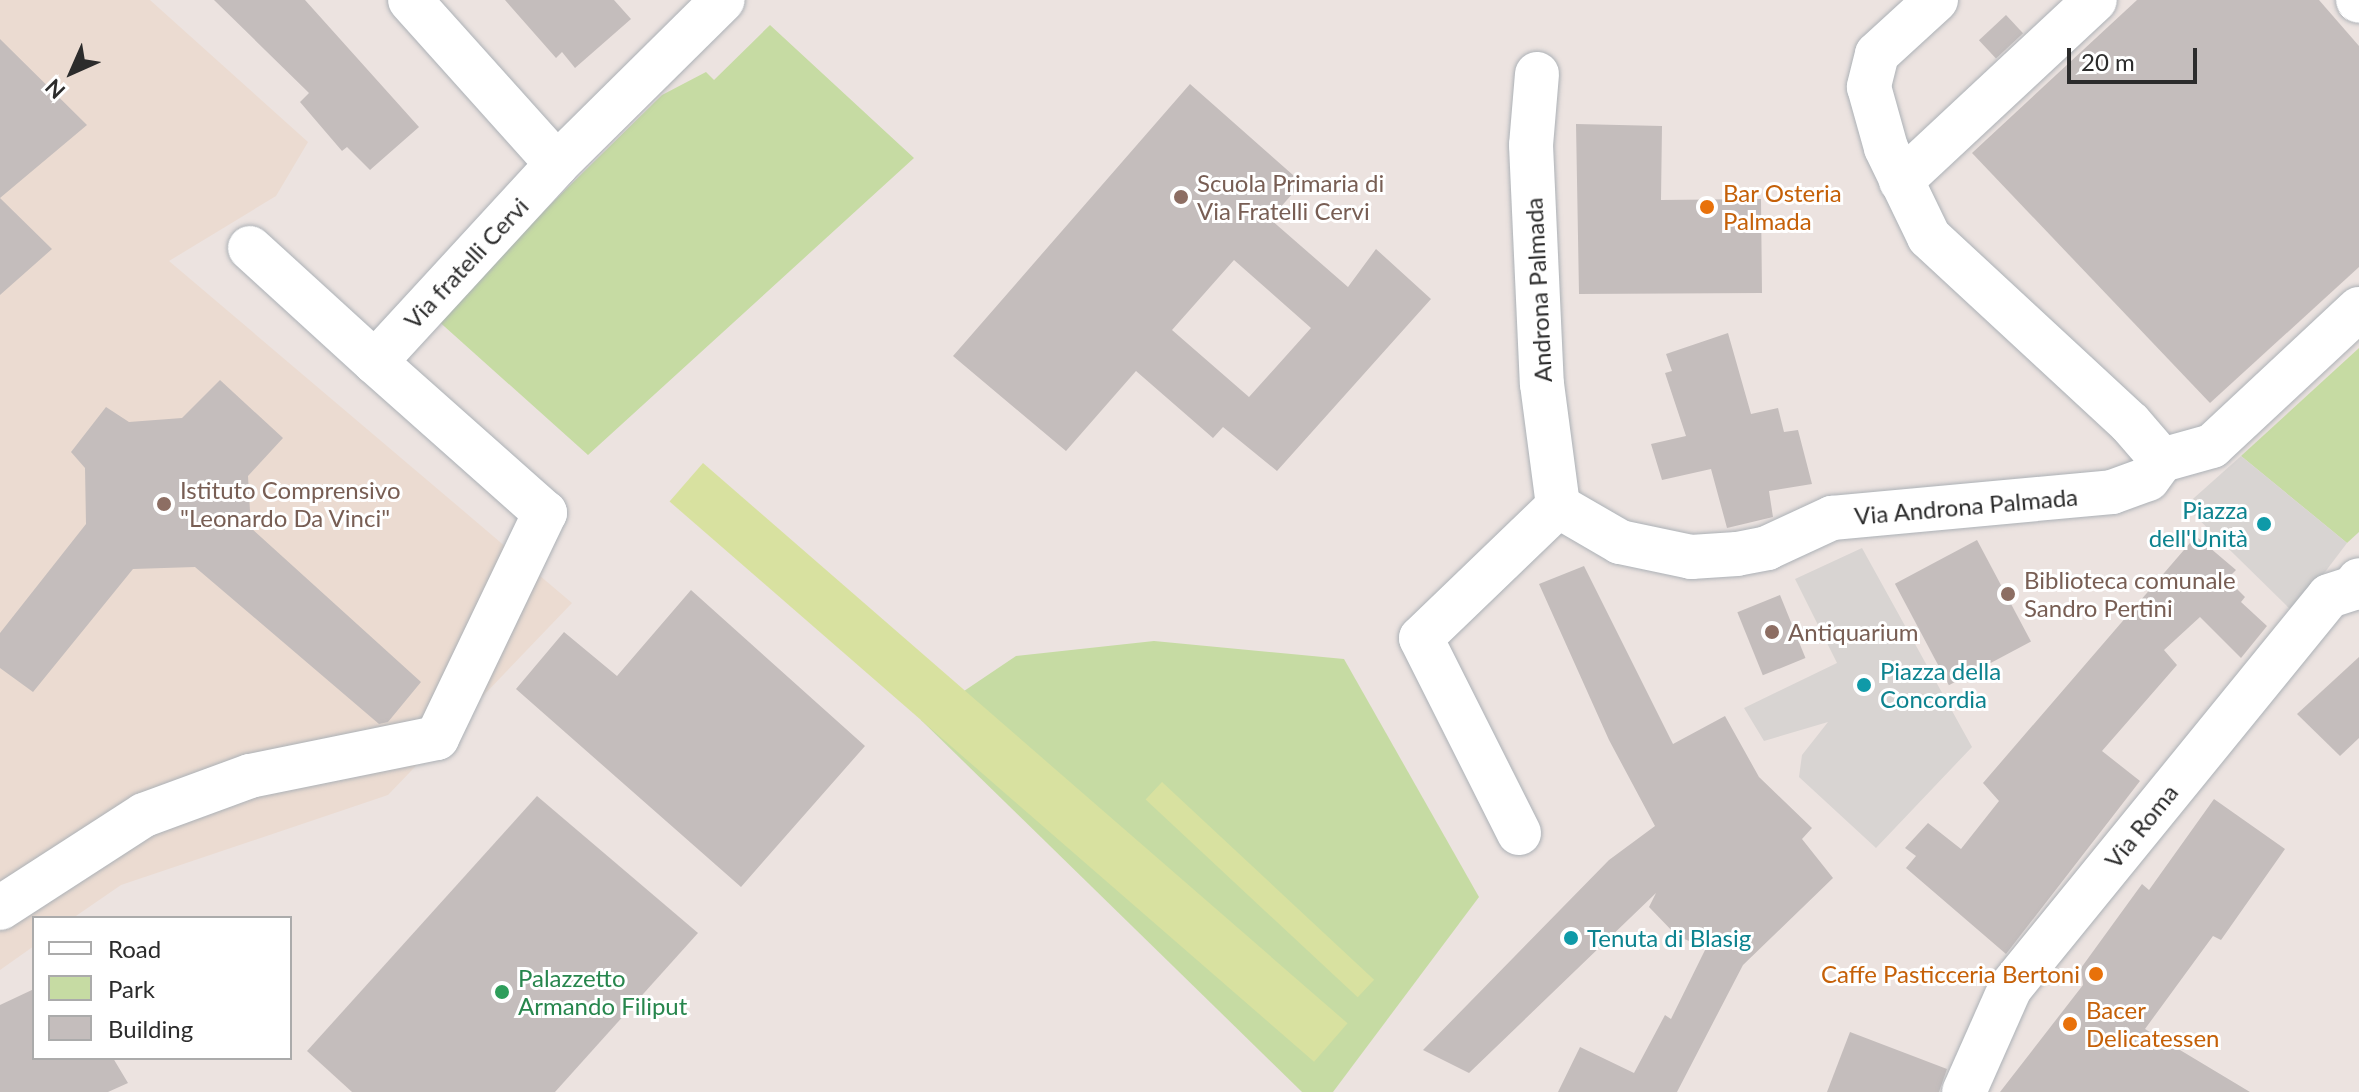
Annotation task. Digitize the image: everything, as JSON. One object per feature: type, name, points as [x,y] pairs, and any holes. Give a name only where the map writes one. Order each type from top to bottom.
[{"type":"street","points":[[410,0],[557,164]]},
{"type":"street","name":"Via fratelli Cervi","points":[[375,362],[557,164],[723,0]]},
{"type":"street","points":[[1936,0],[1877,54],[1869,87],[1878,128],[1901,181],[1929,237],[2130,423],[2162,460],[2212,446],[2359,309]]},
{"type":"street","points":[[1901,181],[2095,0]]},
{"type":"street","name":"Androna Palmada","points":[[1537,74],[1531,145],[1541,352],[1558,506]]},
{"type":"street","points":[[0,908],[144,815],[250,776],[437,738],[545,513],[250,248]]},
{"type":"street","name":"Via Androna Palmada","points":[[1558,506],[1620,542],[1691,557],[1737,554],[1767,548],[1832,518],[1862,513],[2112,492],[2148,479],[2162,460]]},
{"type":"street","points":[[1519,833],[1421,638],[1558,506]]},
{"type":"street","name":"Via Roma","points":[[1964,1092],[2010,988],[2329,596],[2357,590]]},
{"type":"shaded area","points":[[0,0],[150,0],[308,142],[276,196],[169,261],[572,603],[388,795],[121,885],[76,916],[32,916],[32,947],[0,970]]},
{"type":"shaded area","name":"Piazza dell'Unità","points":[[2241,456],[2347,543],[2294,613],[2185,506]]},
{"type":"shaded area","name":"Piazza della Concordia","points":[[1862,548],[1972,747],[1876,848],[1799,777],[1802,755],[1828,722],[1764,741],[1744,708],[1837,663],[1795,579]]},
{"type":"green space","points":[[770,25],[914,158],[588,455],[435,318],[662,95],[706,72],[714,80]]},
{"type":"green space","points":[[2359,348],[2359,532],[2347,543],[2241,456]]},
{"type":"green space","points":[[703,463],[1348,1023],[1314,1062],[670,501]]},
{"type":"green space","points":[[1154,641],[1344,659],[1479,897],[1333,1092],[1302,1092],[921,720],[1016,656]]},
{"type":"green space","points":[[1162,782],[1374,980],[1358,997],[1146,800]]},
{"type":"building","points":[[214,0],[305,0],[419,127],[370,170],[347,147],[342,151],[300,102],[309,93]]},
{"type":"building","points":[[505,0],[614,0],[631,19],[575,68],[562,52],[556,58]]},
{"type":"building","points":[[2137,0],[2319,0],[2359,46],[2359,267],[2210,403],[1972,153]]},
{"type":"building","points":[[2006,15],[2023,33],[1996,59],[1979,40]]},
{"type":"building","points":[[0,39],[87,125],[0,198]]},
{"type":"building","points":[[1190,84],[1302,183],[1270,219],[1348,287],[1376,249],[1431,299],[1277,471],[1223,427],[1213,438],[1136,371],[1066,451],[953,356]],"holes":[[[1234,260],[1311,328],[1249,397],[1172,330]]]},
{"type":"building","points":[[1576,124],[1662,126],[1661,200],[1761,199],[1762,293],[1579,294]]},
{"type":"building","points":[[0,198],[52,249],[0,295]]},
{"type":"building","points":[[1728,333],[1751,414],[1778,408],[1784,432],[1798,430],[1812,484],[1769,491],[1773,517],[1727,528],[1711,469],[1662,480],[1651,444],[1686,436],[1665,373],[1672,371],[1666,354]]},
{"type":"building","points":[[220,380],[283,438],[248,476],[251,528],[421,682],[388,722],[379,724],[195,567],[133,569],[33,692],[0,668],[0,633],[86,524],[85,468],[71,452],[106,407],[129,422],[182,418]]},
{"type":"building","points":[[2196,536],[2236,570],[2227,579],[2245,597],[2241,602],[2267,626],[2241,658],[2200,617],[2164,650],[2177,665],[2102,751],[2140,781],[2006,954],[1906,868],[1916,856],[1905,848],[1928,823],[1961,849],[1999,801],[1983,783]]},
{"type":"building","points":[[1977,540],[2031,642],[1949,685],[1895,584]]},
{"type":"building","points":[[1584,566],[1673,744],[1725,716],[1759,777],[1812,828],[1802,839],[1833,878],[1743,965],[1677,1092],[1558,1092],[1580,1047],[1634,1073],[1665,1015],[1671,1019],[1706,948],[1677,936],[1649,907],[1656,893],[1469,1073],[1423,1050],[1609,860],[1655,826],[1609,740],[1539,584]]},
{"type":"building","points":[[691,590],[865,746],[741,887],[516,689],[564,632],[617,676]]},
{"type":"building","points":[[1780,595],[1805,658],[1763,675],[1737,612]]},
{"type":"building","points":[[2359,657],[2359,738],[2340,756],[2297,714]]},
{"type":"building","name":"Palazzetto Armando Filiput","points":[[537,796],[698,933],[555,1092],[352,1092],[307,1051]]},
{"type":"building","points":[[2214,799],[2285,849],[2221,940],[2213,936],[2145,1029],[2250,1092],[2000,1092],[2083,985],[2081,968],[2142,884],[2149,890]]},
{"type":"building","points":[[32,990],[32,1060],[114,1060],[128,1083],[108,1092],[0,1092],[0,1005]]},
{"type":"building","points":[[1850,1032],[1947,1069],[1939,1092],[1827,1092]]},
{"type":"place","name":"Scuola Primaria di Via Fratelli Cervi","points":[[1181,197]]},
{"type":"place","name":"Bar Osteria Palmada","points":[[1707,207]]},
{"type":"place","name":"Istituto Comprensivo \"Leonardo Da Vinci\"","points":[[164,504]]},
{"type":"place","name":"Piazza dell'Unità","points":[[2264,524]]},
{"type":"place","name":"Biblioteca comunale Sandro Pertini","points":[[2008,594]]},
{"type":"place","name":"Antiquarium","points":[[1772,632]]},
{"type":"place","name":"Piazza della Concordia","points":[[1864,685]]},
{"type":"place","name":"Tenuta di Blasig","points":[[1571,938]]},
{"type":"place","name":"Caffe Pasticceria Bertoni","points":[[2096,974]]},
{"type":"place","name":"Palazzetto Armando Filiput","points":[[502,992]]},
{"type":"place","name":"Bacer Delicatessen","points":[[2070,1024]]}]
